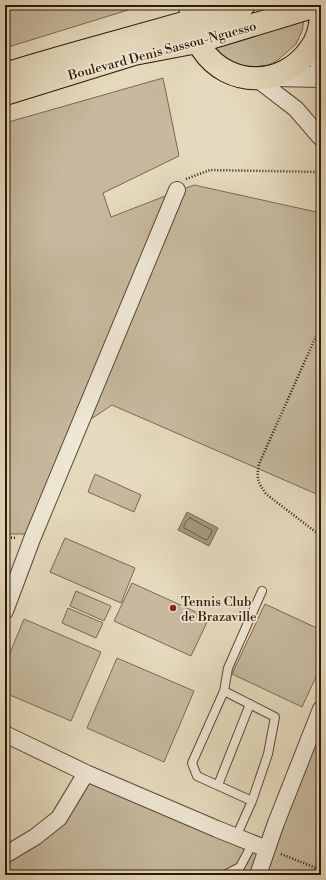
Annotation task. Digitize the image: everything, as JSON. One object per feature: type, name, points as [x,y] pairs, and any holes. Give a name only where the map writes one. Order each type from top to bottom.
[{"type":"main road","name":"Boulevard Denis Sassou-Nguesso","points":[[5,74],[191,13],[244,5]]},
{"type":"main road","name":"Boulevard Denis Sassou-Nguesso","points":[[5,94],[134,54],[197,42],[320,5]]},
{"type":"main road","points":[[191,13],[197,42],[208,58],[222,69],[239,76],[266,77],[289,70],[301,60],[319,28],[320,5]]},
{"type":"street","points":[[319,28],[321,70]]},
{"type":"street","points":[[266,77],[321,78]]},
{"type":"street","points":[[266,77],[321,138]]},
{"type":"street","points":[[5,611],[32,539],[177,190]]},
{"type":"street","points":[[258,875],[260,846],[276,823],[321,709]]},
{"type":"street","points":[[5,734],[86,773],[260,846]]},
{"type":"street","points":[[5,855],[35,837],[59,818],[86,773]]},
{"type":"lane","points":[[252,801],[197,776],[192,764],[224,691],[228,668],[262,591]]},
{"type":"lane","points":[[224,691],[275,717],[268,754],[252,801],[236,837]]},
{"type":"lane","points":[[218,785],[250,704]]},
{"type":"lane","points":[[225,875],[240,867],[260,846]]},
{"type":"path","points":[[177,190],[185,179],[210,170],[321,172]]},
{"type":"path","points":[[321,325],[258,464],[257,475],[266,494],[321,536]]},
{"type":"path","points":[[260,846],[321,870]]},
{"type":"shaded area","points":[[5,5],[125,5],[128,10],[5,48]]},
{"type":"shaded area","points":[[304,20],[302,31],[296,44],[279,59],[268,65],[248,67],[230,63],[212,48]]},
{"type":"shaded area","points":[[163,78],[179,156],[103,193],[111,217],[194,185],[321,213],[321,496],[112,405],[82,425],[39,534],[5,534],[5,123]]},
{"type":"shaded area","points":[[95,474],[141,495],[134,512],[88,492]]},
{"type":"shaded area","points":[[65,538],[135,568],[121,603],[50,572]]},
{"type":"shaded area","points":[[132,583],[209,618],[191,656],[114,621]]},
{"type":"shaded area","points":[[76,591],[111,606],[104,621],[70,606]]},
{"type":"shaded area","points":[[265,604],[321,630],[321,666],[302,707],[232,674]]},
{"type":"shaded area","points":[[68,608],[103,623],[96,638],[62,623]]},
{"type":"shaded area","points":[[24,619],[101,652],[71,721],[5,693],[5,665]]},
{"type":"shaded area","points":[[117,658],[194,691],[164,762],[87,728]]},
{"type":"shaded area","points":[[321,711],[321,875],[5,875],[5,855],[35,837],[86,773],[266,848]]},
{"type":"water","points":[[187,512],[218,528],[209,546],[178,530]]},
{"type":"place","name":"Tennis Club de Brazaville","points":[[173,608]]}]
